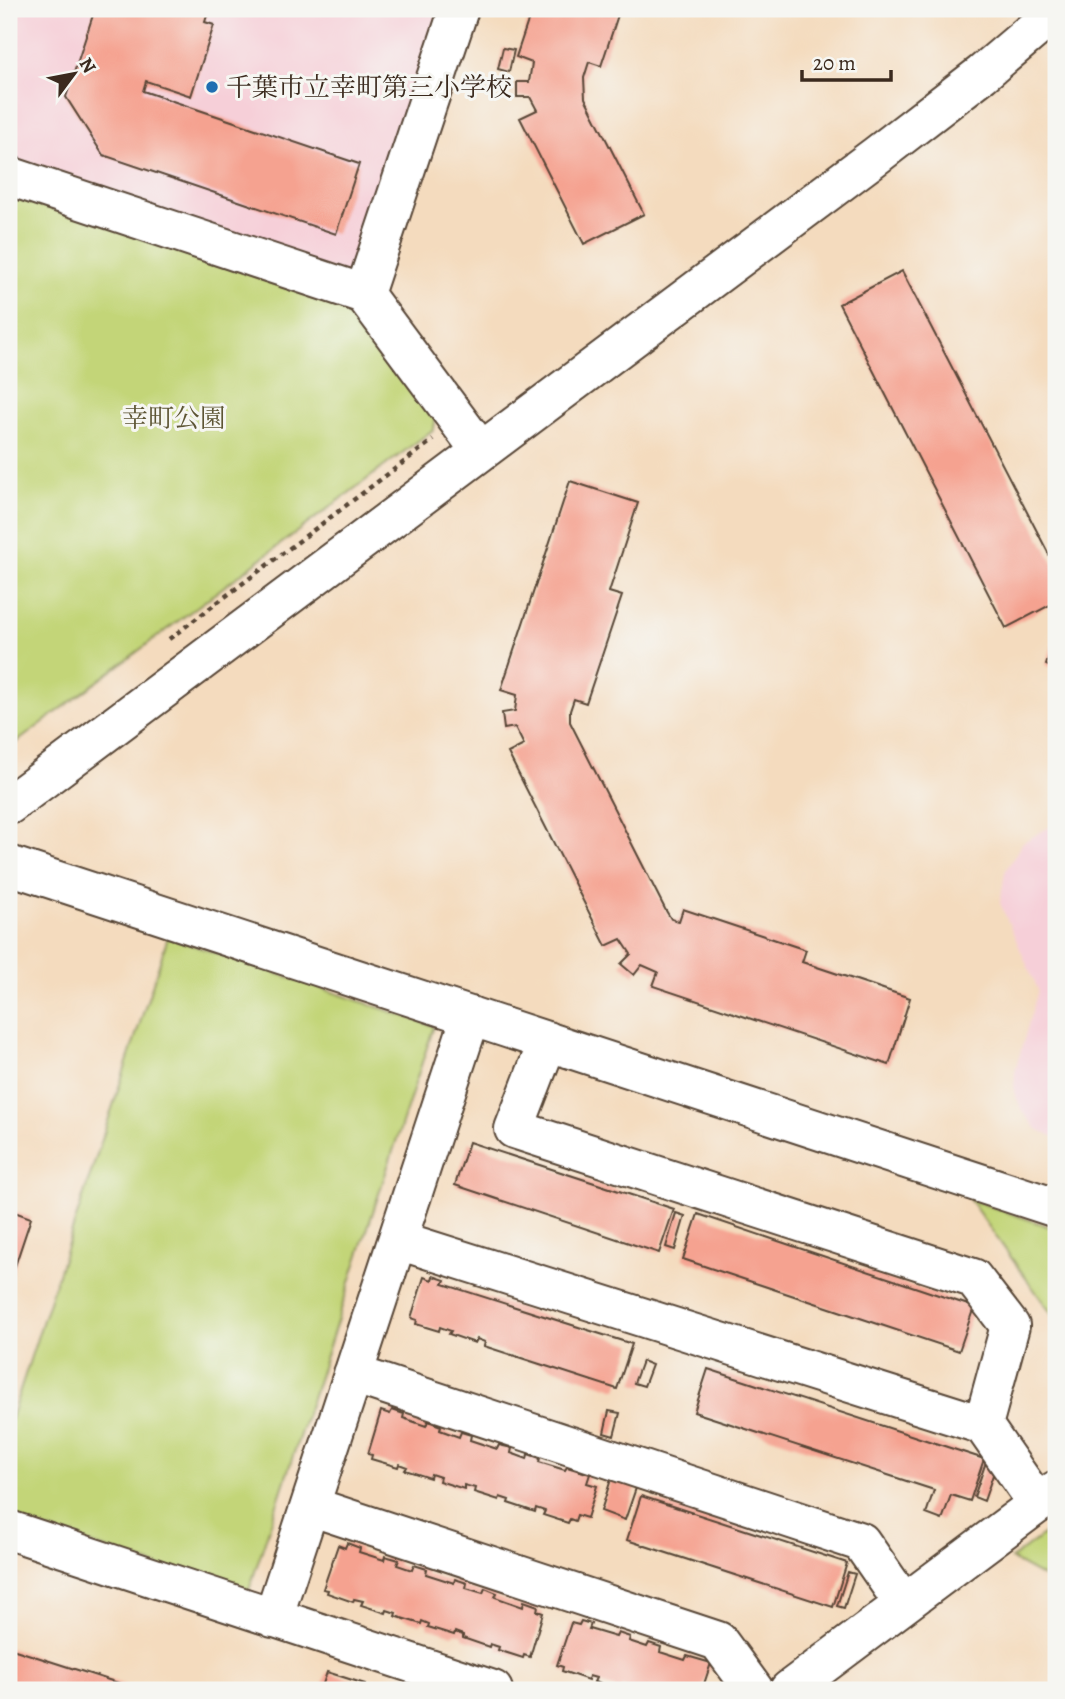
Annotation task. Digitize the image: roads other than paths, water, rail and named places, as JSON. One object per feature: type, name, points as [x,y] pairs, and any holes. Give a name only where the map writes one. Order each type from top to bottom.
[{"type":"street","points":[[364,294],[459,9]]},
{"type":"street","points":[[9,805],[877,155],[982,74],[1056,11]]},
{"type":"street","points":[[9,176],[364,294],[480,450]]},
{"type":"street","points":[[9,864],[1056,1208]]},
{"type":"street","points":[[273,1618],[471,1016]]},
{"type":"street","points":[[548,1041],[513,1129],[973,1278],[1010,1325],[983,1425]]},
{"type":"street","points":[[398,1240],[983,1425],[1047,1497],[789,1690]]},
{"type":"street","points":[[353,1374],[861,1542],[904,1604]]},
{"type":"street","points":[[310,1506],[718,1641],[754,1690]]},
{"type":"street","points":[[9,1530],[494,1690]]},
{"type":"place","name":"千葉市立幸町第三小学校","points":[[212,87]]},
{"type":"park label","name":"幸町公園","points":[[174,418]]}]
